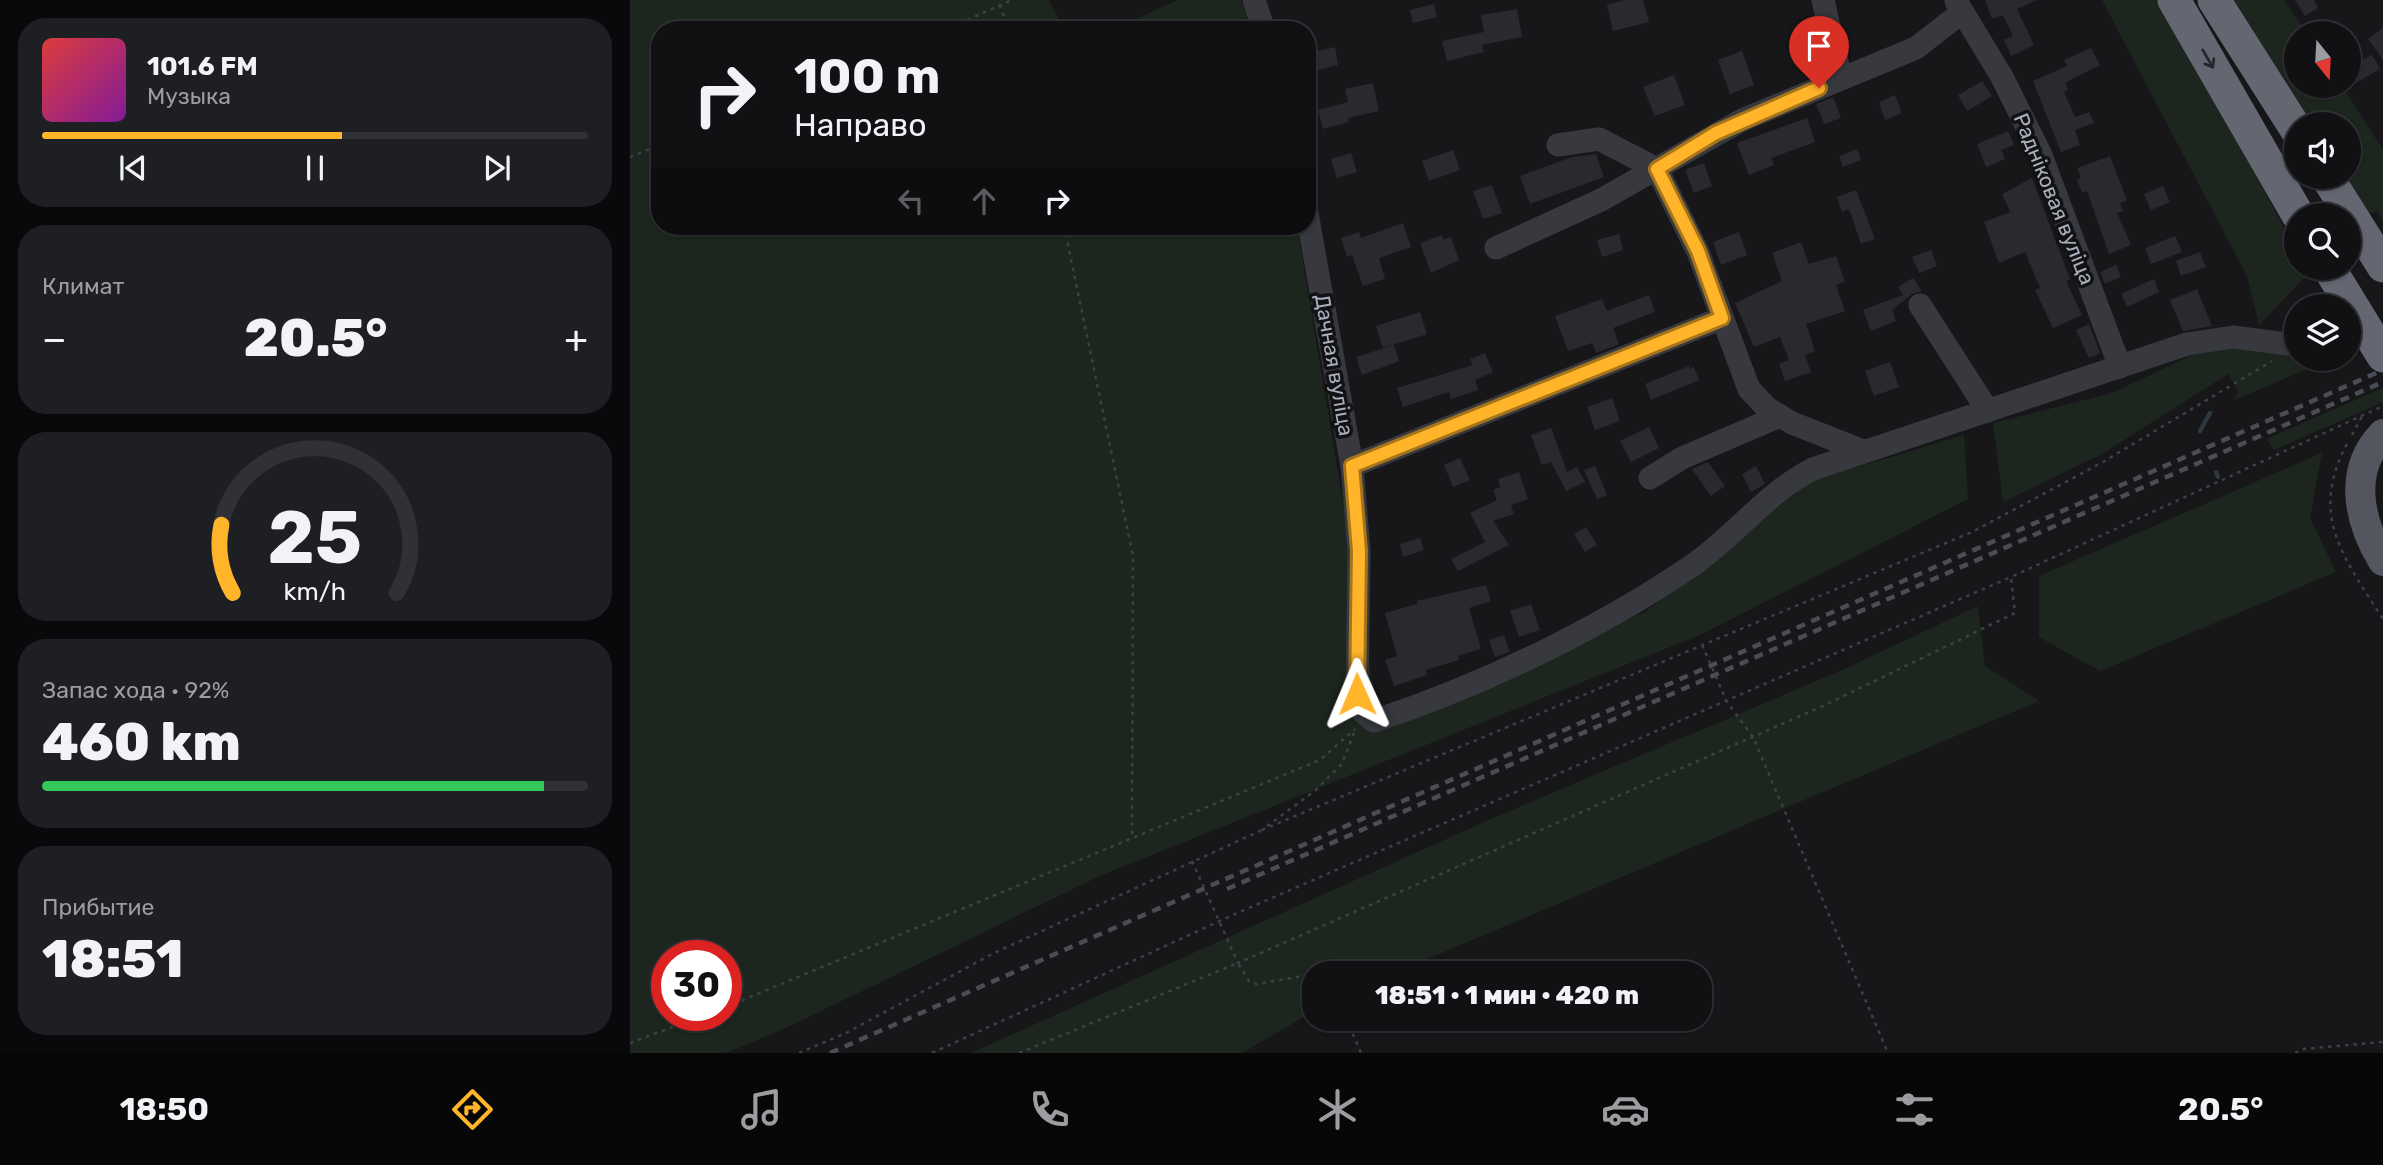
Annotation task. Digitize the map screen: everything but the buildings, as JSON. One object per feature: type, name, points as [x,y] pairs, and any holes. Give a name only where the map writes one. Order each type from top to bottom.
[{"type":"highway","points":[[2174,0],[2291,203]]},
{"type":"highway","points":[[2214,0],[2285,112]]},
{"type":"highway","points":[[2335,189],[2383,266]]},
{"type":"highway","points":[[2336,280],[2383,356]]},
{"type":"main road","points":[[2383,435],[2365,461],[2360,495],[2365,525],[2383,561]]},
{"type":"street","points":[[1254,0],[1262,21]]},
{"type":"street","points":[[1823,0],[1841,79]]},
{"type":"street","points":[[1496,248],[1601,200],[1725,128],[1916,48],[1959,7]]},
{"type":"street","name":"Радніковая вуліца","points":[[1959,7],[2002,77],[2041,155],[2120,367]]},
{"type":"street","points":[[1558,145],[1599,139],[1657,169],[1698,251],[1749,388],[1766,408],[1780,416],[1863,451]]},
{"type":"street","name":"Дачная вуліца","points":[[1311,235],[1352,466],[1359,551],[1357,694],[1365,725]]},
{"type":"street","points":[[1920,305],[1987,411]]},
{"type":"street","points":[[2361,323],[2383,312]]},
{"type":"street","points":[[1352,466],[1722,318]]},
{"type":"street","points":[[1365,725],[1414,708],[1500,670],[1625,608],[1699,560],[1792,480],[1863,451],[2207,340],[2233,337],[2284,343]]},
{"type":"street","points":[[1650,478],[1693,453],[1780,416]]},
{"type":"path","points":[[964,21],[1012,0]]},
{"type":"path","points":[[999,5],[1006,21]]},
{"type":"path","points":[[630,157],[651,149]]},
{"type":"path","points":[[1066,235],[1133,556],[1132,839]]},
{"type":"path","points":[[799,1053],[846,1033],[994,953],[1192,861],[1972,532],[2103,462],[2273,360]]},
{"type":"path","points":[[932,1053],[1219,922],[2011,576],[2383,406]]},
{"type":"path","points":[[1019,1053],[1237,963],[1753,737],[2015,613],[2011,576]]},
{"type":"path","points":[[1702,645],[1727,702],[1753,737],[1888,1053]]},
{"type":"path","points":[[742,1000],[1320,760],[1365,725]]},
{"type":"path","points":[[1262,830],[1316,790],[1342,764],[1365,725]]},
{"type":"path","points":[[1192,861],[1237,963],[1249,981],[1257,984],[1302,976]]},
{"type":"path","points":[[630,1043],[662,1031]]},
{"type":"path","points":[[1352,1031],[1361,1053]]},
{"type":"path","points":[[2295,1053],[2304,1049],[2383,1042]]},
{"type":"shaded area","points":[[630,0],[1049,0],[1060,21],[651,21],[651,235],[1298,235],[1380,726],[1645,612],[1811,481],[1964,435],[1968,499],[1700,635],[1104,874],[790,1026],[726,1053],[630,1053]]},
{"type":"shaded area","points":[[1178,0],[1241,0],[1249,21],[1132,21]]},
{"type":"shaded area","points":[[2102,0],[2157,0],[2222,112],[2284,228],[2284,280],[2302,280],[2289,294],[2284,294],[2284,299],[2259,325],[2247,276]]},
{"type":"shaded area","points":[[2229,0],[2284,0],[2299,21],[2284,21],[2284,87]]},
{"type":"shaded area","points":[[2291,98],[2350,98],[2359,112],[2299,112]]},
{"type":"shaded area","points":[[2361,116],[2383,150],[2383,221],[2377,211],[2364,216],[2361,203],[2356,203],[2347,189],[2361,189]]},
{"type":"shaded area","points":[[2209,347],[2284,351],[2284,371],[2303,371],[2234,400],[2238,391],[2228,374],[2102,454],[2003,502],[1993,423],[2112,393]]},
{"type":"shaded area","points":[[2383,388],[2383,402],[2274,450],[2266,439]]},
{"type":"shaded area","points":[[2322,453],[2310,518],[2336,572],[2100,671],[2039,637],[2039,576]]},
{"type":"shaded area","points":[[1978,606],[1985,666],[2039,701],[1422,961],[1302,961],[1302,1018],[1242,1053],[971,1053],[1493,818],[1840,671]]},
{"type":"waterway","points":[[2200,431],[2210,413]]},
{"type":"waterway","points":[[2216,472],[2218,477]]},
{"type":"railway","points":[[830,1053],[2383,370]]},
{"type":"railway","points":[[1227,889],[2383,382]]},
{"type":"route","points":[[1357,694],[1359,551],[1352,466],[1722,318],[1698,251],[1657,169],[1716,133],[1819,88]]}]
